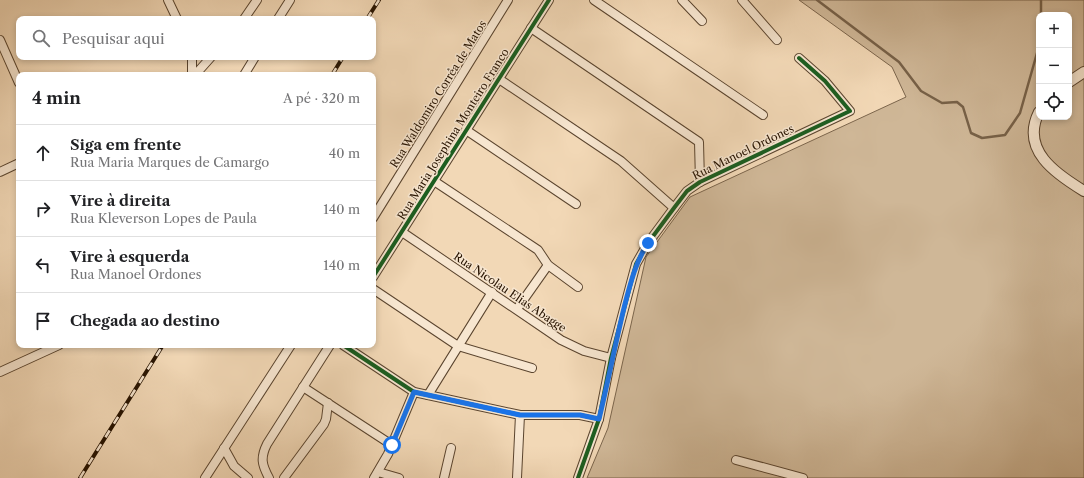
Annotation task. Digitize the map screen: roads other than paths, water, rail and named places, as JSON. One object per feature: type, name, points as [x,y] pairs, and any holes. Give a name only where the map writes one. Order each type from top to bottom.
[{"type":"street","points":[[168,0],[176,16]]},
{"type":"street","points":[[246,16],[257,0]]},
{"type":"street","points":[[280,16],[290,0]]},
{"type":"street","name":"Rua Waldomiro Corrêa de Matos","points":[[376,213],[508,0]]},
{"type":"street","name":"Rua Maria Josephina Monteiro Franco","points":[[376,272],[549,0]]},
{"type":"street","points":[[594,0],[763,115]]},
{"type":"street","points":[[682,0],[702,20]]},
{"type":"street","points":[[742,0],[776,40]]},
{"type":"street","points":[[531,28],[699,142],[700,182]]},
{"type":"street","points":[[0,40],[16,76]]},
{"type":"street","name":"Rua Manoel Ordones","points":[[578,478],[599,419],[611,358],[636,264],[648,243],[687,191],[700,182],[850,111],[825,81],[799,58]]},
{"type":"street","points":[[192,60],[193,72]]},
{"type":"street","points":[[196,72],[208,60]]},
{"type":"street","points":[[246,72],[253,60]]},
{"type":"street","points":[[1072,80],[1084,72]]},
{"type":"street","points":[[499,79],[621,160],[674,208]]},
{"type":"street","points":[[1037,120],[1034,140],[1038,149],[1053,171],[1084,191]]},
{"type":"street","points":[[466,130],[576,204]]},
{"type":"street","points":[[0,172],[16,164]]},
{"type":"street","points":[[434,181],[538,250],[548,265],[578,287]]},
{"type":"street","name":"Rua Nicolau Elias Abagge","points":[[402,232],[517,309],[551,334],[571,345],[611,358]]},
{"type":"street","points":[[517,309],[548,265]]},
{"type":"street","points":[[376,291],[458,346],[532,368]]},
{"type":"street","points":[[428,395],[492,292]]},
{"type":"street","points":[[0,372],[52,348]]},
{"type":"street","points":[[205,478],[289,348]]},
{"type":"street","points":[[269,478],[262,463],[263,452],[328,348]]},
{"type":"street","points":[[348,348],[414,392],[520,415],[580,415],[599,419]]},
{"type":"street","points":[[303,387],[392,445]]},
{"type":"street","points":[[399,478],[376,475],[392,445],[414,392]]},
{"type":"street","points":[[284,478],[324,424],[328,404]]},
{"type":"street","points":[[517,478],[520,415]]},
{"type":"street","points":[[224,448],[234,466],[248,478]]},
{"type":"street","points":[[444,478],[451,448]]},
{"type":"street","points":[[736,460],[803,478]]},
{"type":"waterway","points":[[817,0],[899,62],[921,91],[942,103],[957,102],[963,107],[971,133],[982,138],[1005,135],[1020,113],[1038,48]]},
{"type":"waterway","points":[[1041,0],[1041,12]]},
{"type":"railway","points":[[369,16],[379,0]]},
{"type":"railway","points":[[334,72],[341,60]]},
{"type":"railway","points":[[80,478],[161,348]]}]
